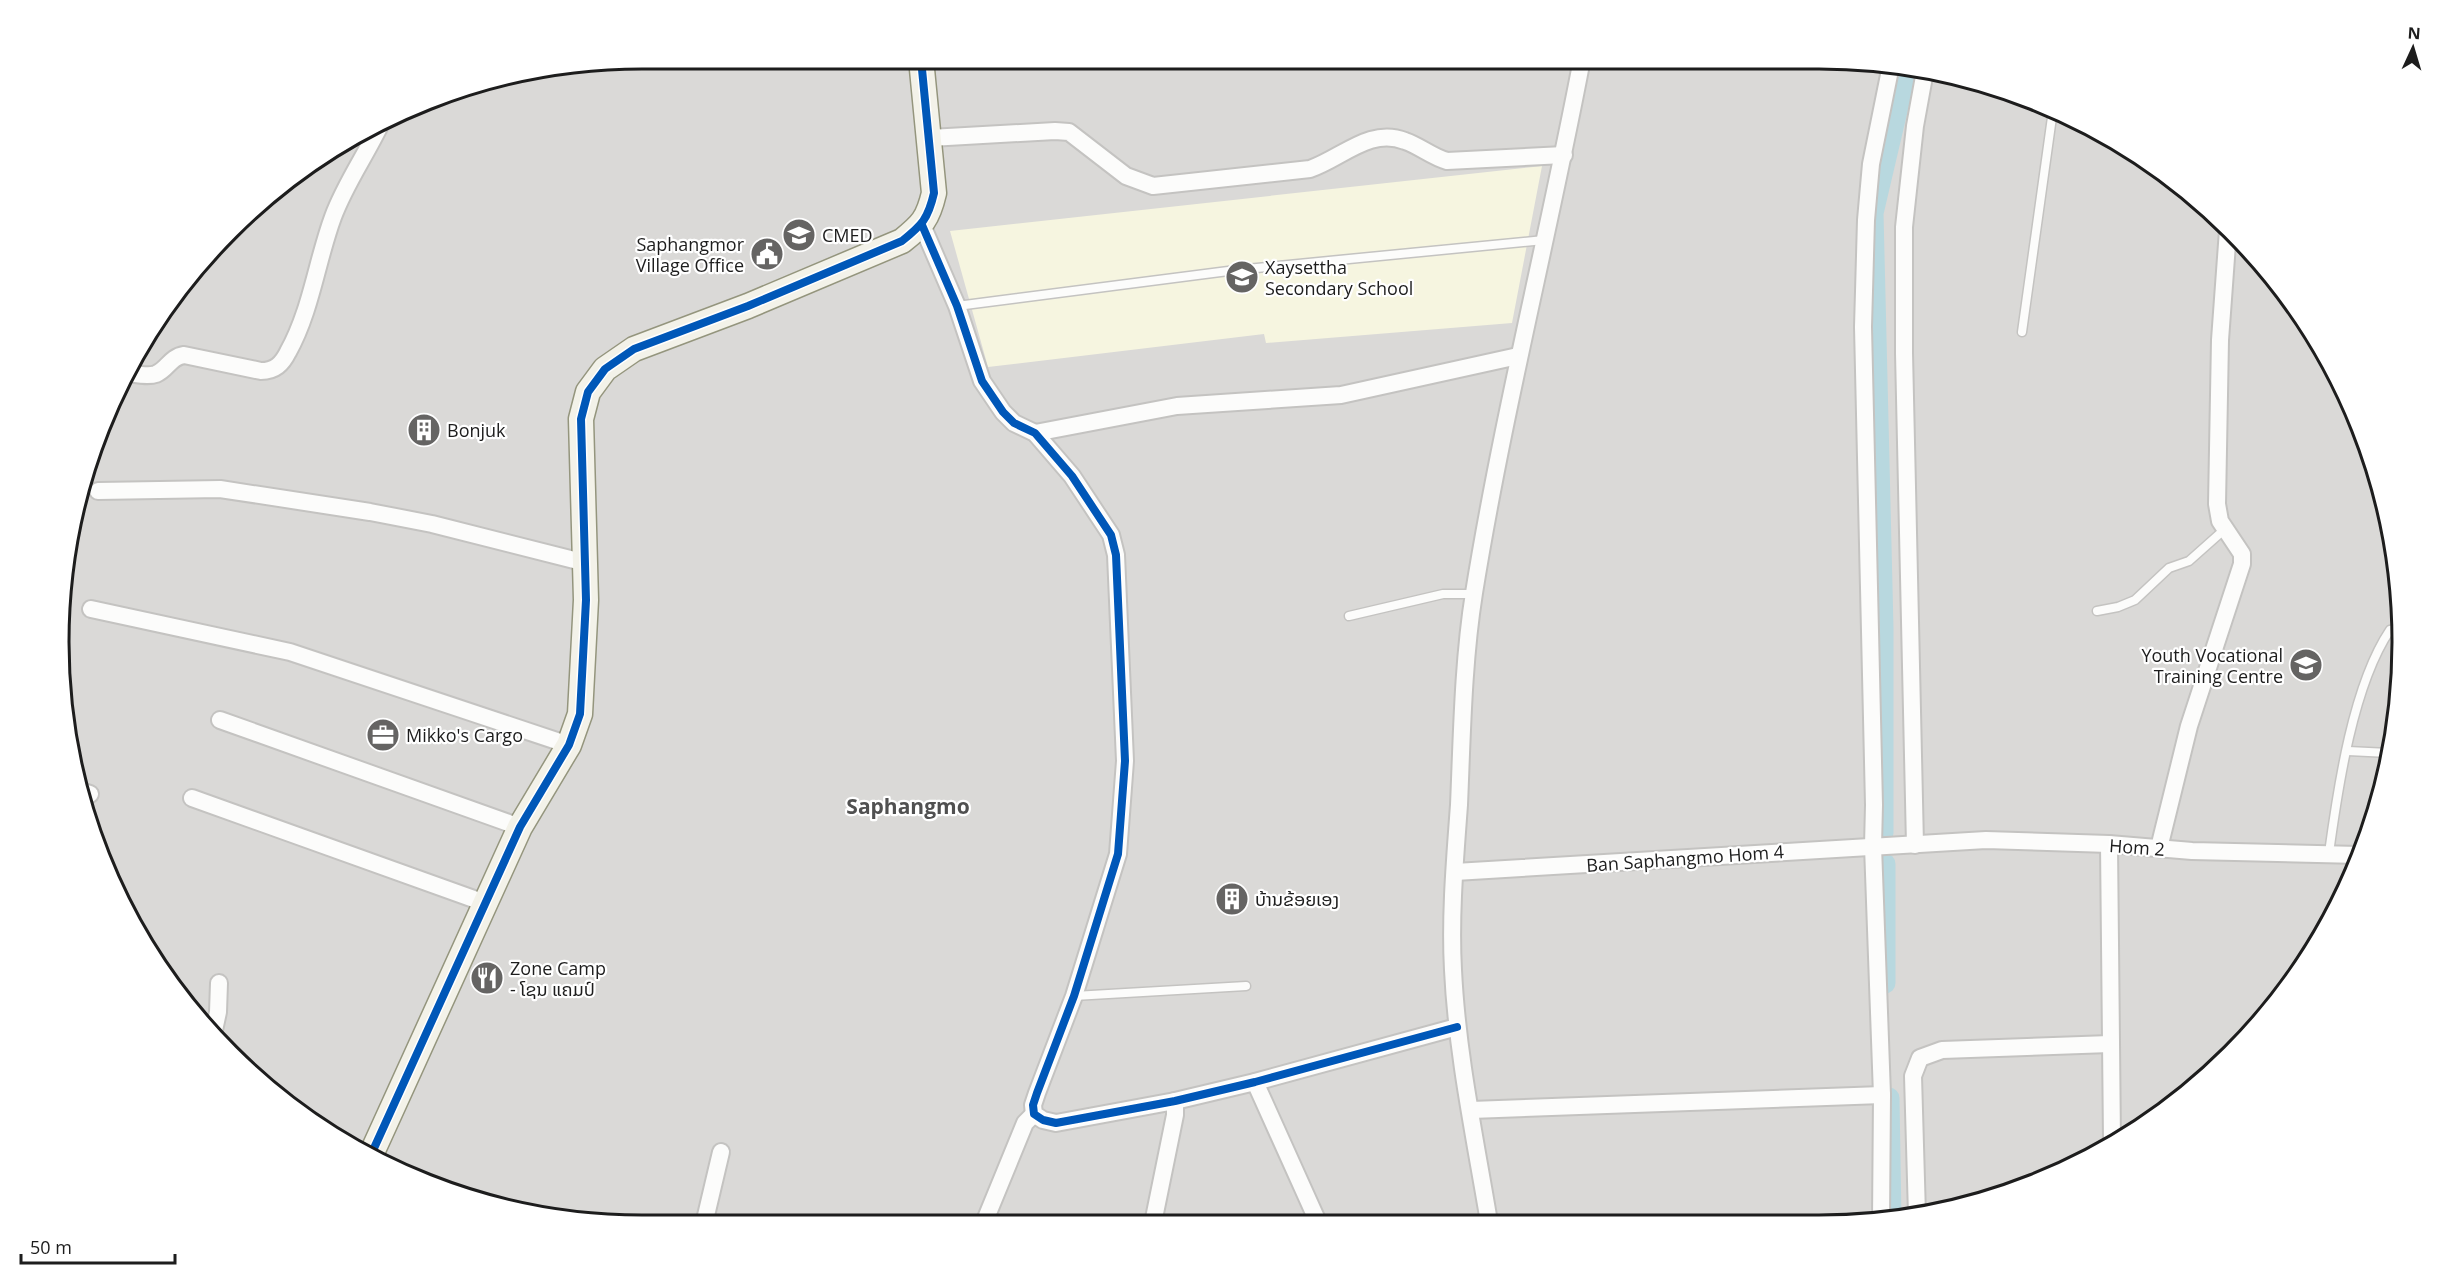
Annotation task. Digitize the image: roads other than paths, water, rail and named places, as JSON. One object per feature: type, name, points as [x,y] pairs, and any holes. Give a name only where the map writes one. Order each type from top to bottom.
[{"type":"street","points":[[374,1148],[520,827],[569,745],[580,714],[586,600],[581,419],[588,392],[605,369],[634,349],[748,306],[902,241],[922,225],[930,212],[934,193],[922,69]]},
{"type":"street","points":[[1488,1215],[1457,1027],[1452,968],[1468,642],[1474,594],[1518,356],[1564,155],[1580,69]]},
{"type":"street","points":[[1881,1211],[1882,1095],[1873,846],[1863,327],[1871,164],[1889,74]]},
{"type":"street","points":[[1915,845],[1904,353],[1904,227],[1915,126],[1924,79]]},
{"type":"street","points":[[930,138],[1069,132],[1126,176],[1153,186],[1310,169],[1326,164],[1370,138],[1389,136],[1406,141],[1435,158],[1447,161],[1564,155]]},
{"type":"street","points":[[136,374],[154,375],[172,359],[184,355],[261,371],[270,371],[277,367],[289,351],[299,326],[334,214],[374,136]]},
{"type":"street","points":[[922,225],[957,306],[982,381],[1003,412],[1014,423],[1035,433],[1072,476],[1111,535],[1116,555],[1125,761],[1118,854],[1074,996],[1036,1093],[1033,1105],[1034,1114],[1042,1120],[1056,1123],[1175,1101],[1255,1082],[1457,1027]]},
{"type":"street","points":[[2159,848],[2189,726],[2242,564],[2242,554],[2220,521],[2217,504],[2220,340],[2227,240]]},
{"type":"street","points":[[1035,433],[1177,406],[1341,395],[1518,356]]},
{"type":"street","points":[[98,491],[220,489],[432,524],[585,563]]},
{"type":"street","points":[[91,609],[290,652],[569,745]]},
{"type":"street","points":[[220,720],[520,827]]},
{"type":"street","points":[[192,798],[485,903]]},
{"type":"street","name":"Hom 2","points":[[1915,845],[1986,840],[2351,854]]},
{"type":"street","points":[[2109,844],[2112,1134]]},
{"type":"street","name":"Ban Saphangmo Hom 4","points":[[1455,872],[1915,845]]},
{"type":"street","points":[[215,1024],[219,983]]},
{"type":"street","points":[[1917,1206],[1912,1076],[1920,1058],[1942,1050],[2110,1044]]},
{"type":"street","points":[[1255,1082],[1315,1215]]},
{"type":"street","points":[[1471,1110],[1882,1095]]},
{"type":"street","points":[[1155,1215],[1175,1115],[1175,1101]]},
{"type":"street","points":[[987,1215],[1025,1123],[1034,1114]]},
{"type":"street","points":[[706,1215],[721,1152]]},
{"type":"lane","points":[[2022,332],[2052,119]]},
{"type":"lane","points":[[957,306],[1236,270],[1544,240]]},
{"type":"lane","points":[[2097,611],[2118,607],[2135,600],[2169,568],[2189,561],[2225,530]]},
{"type":"lane","points":[[1349,616],[1443,594],[1474,594]]},
{"type":"lane","points":[[2329,853],[2337,794],[2357,712],[2377,650],[2392,630]]},
{"type":"lane","points":[[2348,751],[2381,753]]},
{"type":"lane","points":[[1074,996],[1246,986]]},
{"type":"waterway","points":[[1883,833],[1883,628],[1873,213],[1905,76]]},
{"type":"waterway","points":[[1885,864],[1885,983]]},
{"type":"waterway","points":[[1889,1098],[1891,1210]]},
{"type":"place","name":"CMED","points":[[799,235]]},
{"type":"place","name":"Saphangmor Village Office","points":[[767,254]]},
{"type":"place","name":"Xaysettha Secondary School","points":[[1242,277]]},
{"type":"place","name":"Bonjuk","points":[[424,430]]},
{"type":"place","name":"Youth Vocational Training Centre","points":[[2306,665]]},
{"type":"place","name":"Mikko's Cargo","points":[[383,735]]},
{"type":"place","name":"ບ້ານຂ້ອຍເອງ","points":[[1232,899]]},
{"type":"place","name":"Zone Camp - ໂຊນ ແຄມປ໌","points":[[487,978]]},
{"type":"district","name":"Saphangmo","points":[[908,806]]}]
